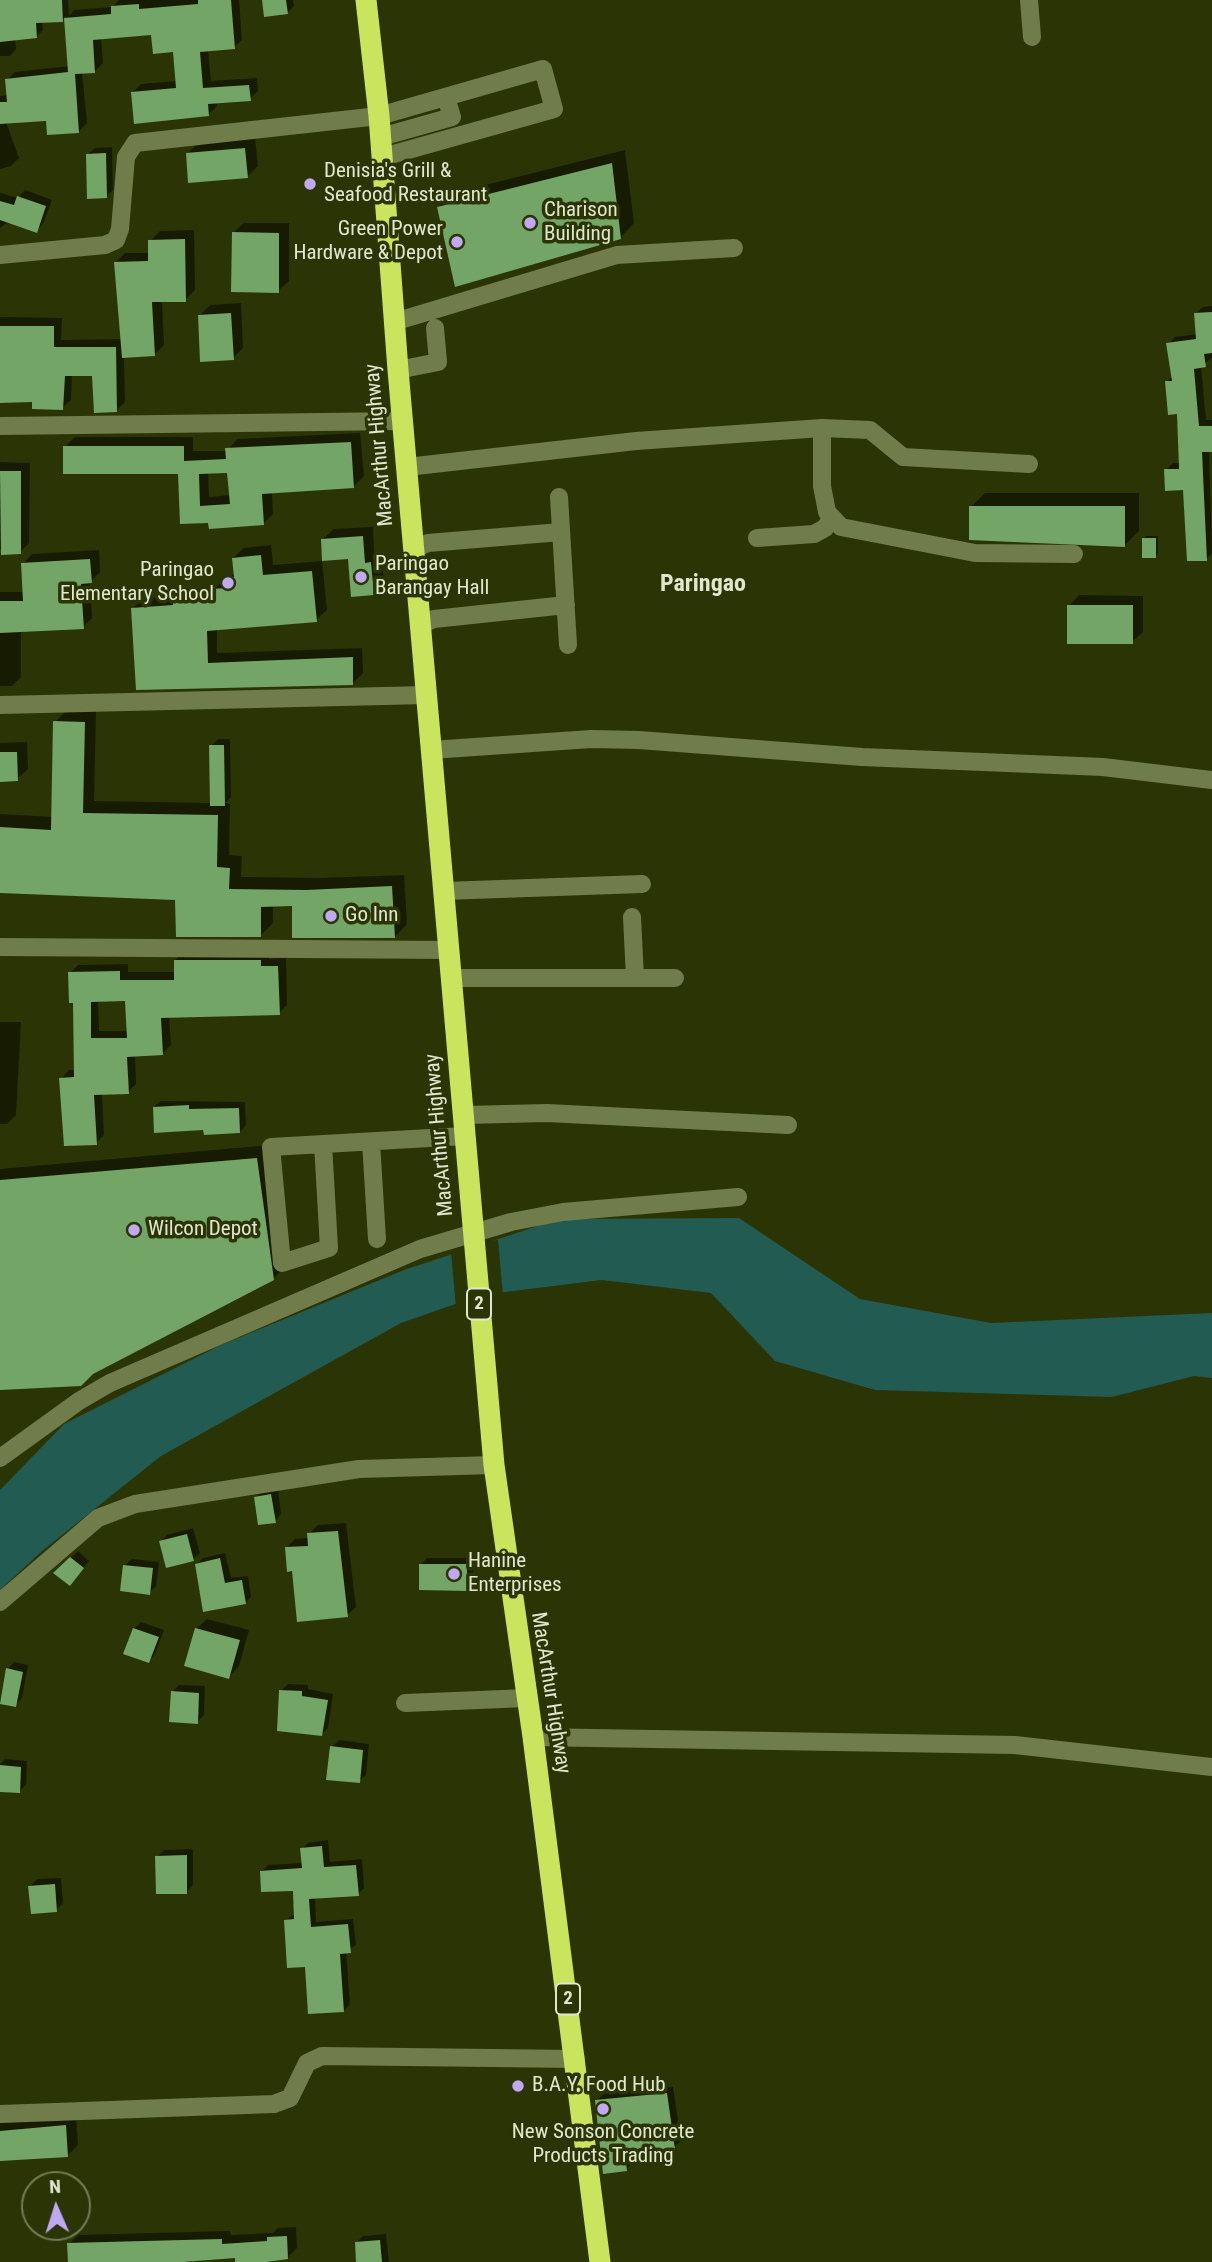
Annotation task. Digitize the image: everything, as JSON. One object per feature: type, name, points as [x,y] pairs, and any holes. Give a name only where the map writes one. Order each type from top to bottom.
[{"type":"highway","name":"MacArthur Highway","points":[[366,0],[381,137],[402,421],[494,1465],[576,2059],[600,2262]]},
{"type":"street","points":[[1028,0],[1032,37]]},
{"type":"street","points":[[0,255],[105,244],[116,240],[120,229],[126,157],[135,143],[381,137],[554,108],[543,69],[446,97],[452,117],[381,137]]},
{"type":"street","points":[[394,322],[617,255],[734,248]]},
{"type":"street","points":[[398,370],[438,362],[435,328]]},
{"type":"street","points":[[0,426],[402,421]]},
{"type":"street","points":[[407,467],[636,441],[822,428],[870,430],[903,457],[1029,464]]},
{"type":"street","points":[[822,428],[822,486],[831,519],[841,527],[975,553],[1074,554]]},
{"type":"street","points":[[559,497],[568,645]]},
{"type":"street","points":[[757,538],[814,534],[825,528],[831,519]]},
{"type":"street","points":[[414,549],[428,543],[561,533]]},
{"type":"street","points":[[420,625],[434,619],[566,605]]},
{"type":"street","points":[[0,705],[426,695]]},
{"type":"street","points":[[431,750],[592,739],[639,740],[862,757],[1102,767],[1212,780]]},
{"type":"street","points":[[444,891],[642,884]]},
{"type":"street","points":[[632,917],[635,978]]},
{"type":"street","points":[[0,947],[449,950]]},
{"type":"street","points":[[452,978],[675,978]]},
{"type":"street","points":[[323,1144],[329,1248],[282,1262],[271,1147],[323,1144],[371,1142],[547,1113],[788,1125]]},
{"type":"street","points":[[371,1142],[377,1239]]},
{"type":"street","points":[[0,1458],[79,1401],[110,1383],[420,1249],[563,1212],[738,1197]]},
{"type":"street","points":[[0,1602],[98,1518],[135,1504],[359,1469],[494,1465]]},
{"type":"street","points":[[405,1703],[527,1698]]},
{"type":"street","points":[[533,1737],[1015,1745],[1212,1768]]},
{"type":"street","points":[[0,2114],[275,2104],[290,2098],[307,2063],[322,2056],[338,2054],[576,2059]]},
{"type":"water","points":[[739,1218],[860,1299],[991,1323],[1212,1313],[1212,1378],[1194,1376],[1112,1397],[875,1390],[775,1361],[711,1293],[602,1280],[481,1295],[401,1323],[161,1456],[42,1551],[0,1590],[0,1490],[64,1424],[221,1345],[404,1270],[559,1219]]},
{"type":"pier","points":[[498,1240],[503,1296],[456,1308],[451,1251],[478,1242]]},
{"type":"building","points":[[0,0],[62,0],[63,22],[36,23],[37,38],[0,42]]},
{"type":"building","points":[[198,0],[231,0],[235,49],[200,52],[203,88],[249,85],[251,101],[208,104],[209,116],[134,124],[131,92],[176,88],[173,52],[153,54],[151,35],[93,40],[95,73],[75,74],[79,133],[47,135],[46,121],[0,124],[0,102],[7,102],[5,79],[68,72],[64,18],[111,14],[111,6],[139,4],[139,9],[198,4]]},
{"type":"building","points":[[262,0],[286,0],[288,14],[264,17]]},
{"type":"building","points":[[245,148],[248,178],[188,183],[186,153]]},
{"type":"building","points":[[106,153],[107,198],[87,199],[86,154]]},
{"type":"building","name":"Charison Building","points":[[612,163],[621,239],[455,287],[437,207]]},
{"type":"building","points":[[17,196],[46,206],[37,233],[0,220],[0,201],[14,205]]},
{"type":"building","points":[[232,232],[279,233],[279,293],[231,292]]},
{"type":"building","points":[[185,239],[186,302],[152,302],[155,356],[122,358],[114,262],[148,261],[148,240]]},
{"type":"building","points":[[1212,312],[1212,353],[1204,354],[1206,367],[1194,369],[1199,426],[1212,426],[1212,452],[1202,452],[1207,561],[1187,561],[1183,490],[1165,491],[1164,469],[1179,469],[1177,414],[1168,415],[1165,381],[1172,381],[1166,343],[1196,339],[1194,313]]},
{"type":"building","points":[[231,313],[234,360],[200,362],[198,315]]},
{"type":"building","points":[[0,326],[54,326],[54,347],[116,347],[117,412],[94,413],[92,376],[65,376],[63,410],[32,409],[32,402],[0,403]]},
{"type":"building","points":[[351,442],[354,488],[262,494],[264,525],[209,529],[208,523],[180,524],[178,474],[63,474],[63,446],[184,446],[184,461],[226,459],[225,448]],"holes":[[[227,473],[230,504],[200,506],[199,474]]]},
{"type":"building","points":[[0,471],[21,471],[21,554],[1,555]]},
{"type":"building","points":[[969,506],[1125,506],[1125,547],[969,540]]},
{"type":"building","points":[[363,536],[365,563],[371,562],[374,595],[351,597],[348,559],[322,561],[321,539]]},
{"type":"building","points":[[1142,538],[1156,538],[1156,558],[1142,558]]},
{"type":"building","points":[[261,555],[263,575],[312,571],[317,622],[207,631],[208,663],[353,657],[353,685],[136,690],[131,608],[173,605],[173,601],[210,598],[209,589],[228,588],[227,578],[234,577],[232,558]]},
{"type":"building","points":[[90,559],[92,583],[81,584],[84,629],[0,633],[0,601],[23,601],[21,563]]},
{"type":"building","points":[[1067,605],[1133,605],[1133,644],[1067,644]]},
{"type":"building","points":[[53,721],[85,722],[83,813],[218,815],[217,867],[230,868],[229,889],[306,890],[392,886],[395,938],[292,938],[292,906],[261,907],[261,937],[176,937],[175,900],[0,893],[0,827],[51,830]]},
{"type":"building","points":[[209,745],[224,745],[225,806],[210,806]]},
{"type":"building","points":[[0,752],[17,752],[18,781],[0,782]]},
{"type":"building","points":[[174,960],[261,960],[261,966],[278,966],[280,1015],[161,1018],[163,1055],[127,1057],[129,1094],[94,1095],[97,1145],[64,1146],[59,1078],[74,1077],[73,1003],[69,1003],[68,972],[120,971],[120,980],[174,980]],"holes":[[[125,1001],[127,1038],[91,1038],[91,1002]]]},
{"type":"building","points":[[189,1105],[189,1109],[239,1108],[240,1133],[204,1135],[203,1130],[154,1133],[153,1107]]},
{"type":"building","name":"Wilcon Depot","points":[[257,1158],[274,1280],[93,1374],[81,1386],[0,1390],[0,1180]]},
{"type":"building","points":[[271,1494],[276,1523],[258,1525],[254,1497]]},
{"type":"building","points":[[338,1531],[348,1617],[297,1622],[292,1571],[287,1572],[285,1547],[308,1546],[307,1533]]},
{"type":"building","points":[[187,1534],[194,1561],[166,1568],[159,1541]]},
{"type":"building","points":[[70,1557],[84,1568],[70,1586],[53,1573]]},
{"type":"building","points":[[220,1558],[225,1583],[242,1580],[246,1604],[203,1612],[195,1564]]},
{"type":"building","points":[[419,1564],[467,1564],[467,1591],[419,1590]]},
{"type":"building","points":[[123,1565],[153,1568],[150,1595],[120,1591]]},
{"type":"building","points":[[133,1628],[159,1637],[149,1663],[123,1654]]},
{"type":"building","points":[[195,1628],[240,1640],[229,1679],[184,1666]]},
{"type":"building","points":[[6,1668],[23,1672],[16,1707],[0,1704]]},
{"type":"building","points":[[279,1690],[302,1691],[302,1696],[328,1700],[322,1736],[277,1731]]},
{"type":"building","points":[[171,1691],[199,1693],[198,1724],[169,1722]]},
{"type":"building","points":[[330,1746],[363,1750],[360,1783],[326,1780]]},
{"type":"building","points":[[0,1765],[21,1767],[20,1793],[0,1792]]},
{"type":"building","points":[[322,1846],[324,1867],[356,1865],[359,1896],[309,1899],[311,1927],[348,1924],[351,1953],[340,1954],[344,2012],[308,2014],[305,1967],[287,1968],[284,1920],[294,1919],[293,1891],[261,1892],[260,1871],[302,1868],[300,1848]]},
{"type":"building","points":[[187,1855],[187,1894],[156,1894],[155,1856]]},
{"type":"building","points":[[55,1884],[57,1912],[31,1914],[28,1886]]},
{"type":"building","points":[[667,2093],[675,2149],[625,2155],[627,2171],[603,2174],[595,2100]]},
{"type":"building","points":[[66,2125],[68,2157],[0,2161],[0,2131]]},
{"type":"building","points":[[287,2236],[288,2259],[267,2262],[235,2262],[235,2258],[183,2262],[68,2262],[67,2243],[222,2239],[222,2244],[267,2241],[267,2237]]},
{"type":"building","points":[[380,2240],[382,2262],[356,2262],[355,2242]]},
{"type":"place","name":"Denisia's Grill & Seafood Restaurant","points":[[310,184]]},
{"type":"place","name":"Charison Building","points":[[530,223]]},
{"type":"place","name":"Green Power Hardware & Depot","points":[[457,242]]},
{"type":"place","name":"Paringao Barangay Hall","points":[[361,577]]},
{"type":"place","name":"Paringao Elementary School","points":[[228,583]]},
{"type":"place","name":"Go Inn","points":[[331,916]]},
{"type":"place","name":"Wilcon Depot","points":[[134,1230]]},
{"type":"place","name":"Hanine Enterprises","points":[[454,1574]]},
{"type":"place","name":"B.A.Y. Food Hub","points":[[518,2086]]},
{"type":"place","name":"New Sonson Concrete Products Trading","points":[[603,2109]]},
{"type":"district","name":"Paringao","points":[[703,585]]}]
